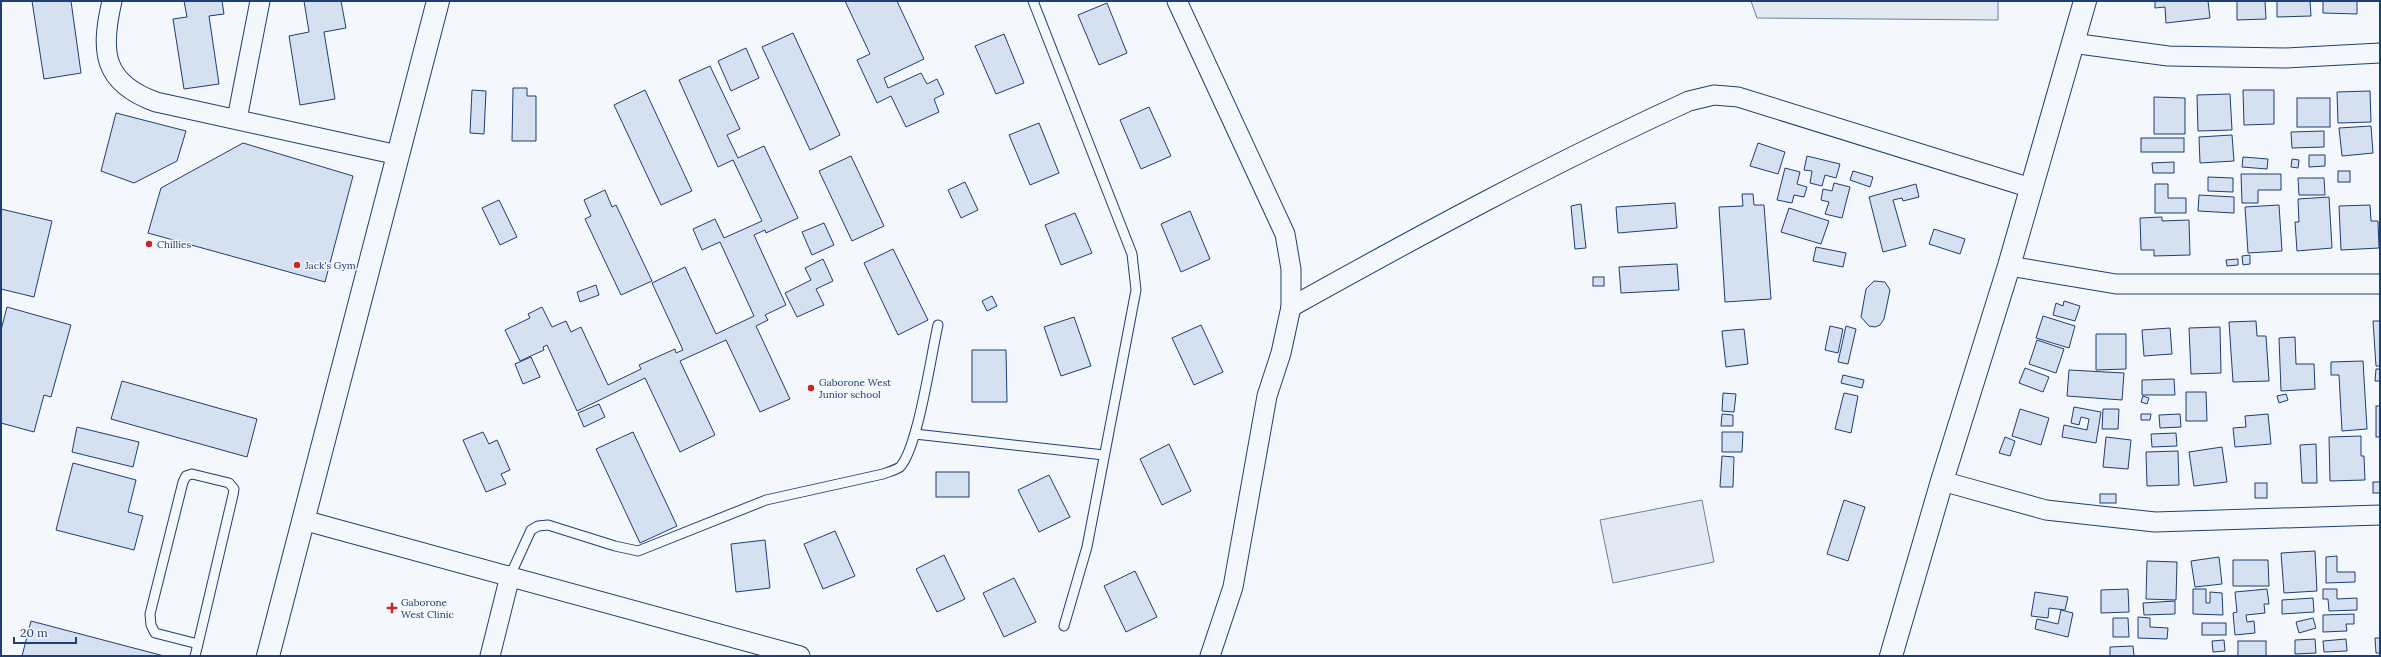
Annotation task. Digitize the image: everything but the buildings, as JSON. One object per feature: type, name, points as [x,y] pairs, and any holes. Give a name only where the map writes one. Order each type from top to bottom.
[{"type":"street","points":[[112,1],[105,41],[110,66],[120,83],[136,95],[156,102],[398,156]]},
{"type":"street","points":[[237,119],[260,1]]},
{"type":"street","points":[[268,656],[438,1]]},
{"type":"street","points":[[1176,1],[1285,234],[1290,269],[1291,308],[1281,353],[1266,396],[1233,587],[1210,656]]},
{"type":"street","points":[[1891,656],[1942,481],[2009,266],[2085,1]]},
{"type":"street","points":[[2072,43],[2168,56],[2285,58],[2380,53]]},
{"type":"street","points":[[1291,308],[1407,242],[1532,176],[1689,100],[1714,95],[1738,97],[2031,188]]},
{"type":"street","points":[[2009,266],[2116,284],[2380,284]]},
{"type":"street","points":[[1942,481],[2046,510],[2155,522],[2380,515]]},
{"type":"street","points":[[303,520],[800,656]]},
{"type":"street","points":[[490,656],[510,576]]},
{"type":"lane","points":[[1033,1],[1132,254],[1135,270],[1136,290],[1087,547],[1064,626]]},
{"type":"lane","points":[[510,576],[531,530],[538,526],[548,525],[615,546],[638,551],[766,500],[869,477],[899,468],[907,456],[915,434],[938,325]]},
{"type":"lane","points":[[915,434],[1104,455]]},
{"type":"lane","points":[[195,656],[198,644],[234,489],[229,483],[192,474],[186,476],[183,482],[150,614],[151,625],[155,633],[198,644]]},
{"type":"shaded area","points":[[1751,1],[1998,1],[1998,20],[1757,18]]},
{"type":"shaded area","points":[[1702,500],[1714,562],[1613,583],[1600,520]]},
{"type":"place","name":"Chillies","points":[[149,244]]},
{"type":"place","name":"Jack's Gym","points":[[297,265]]},
{"type":"place","name":"Gaborone West Junior school","points":[[811,388]]},
{"type":"place","name":"Gaborone West Clinic","points":[[392,608]]}]
